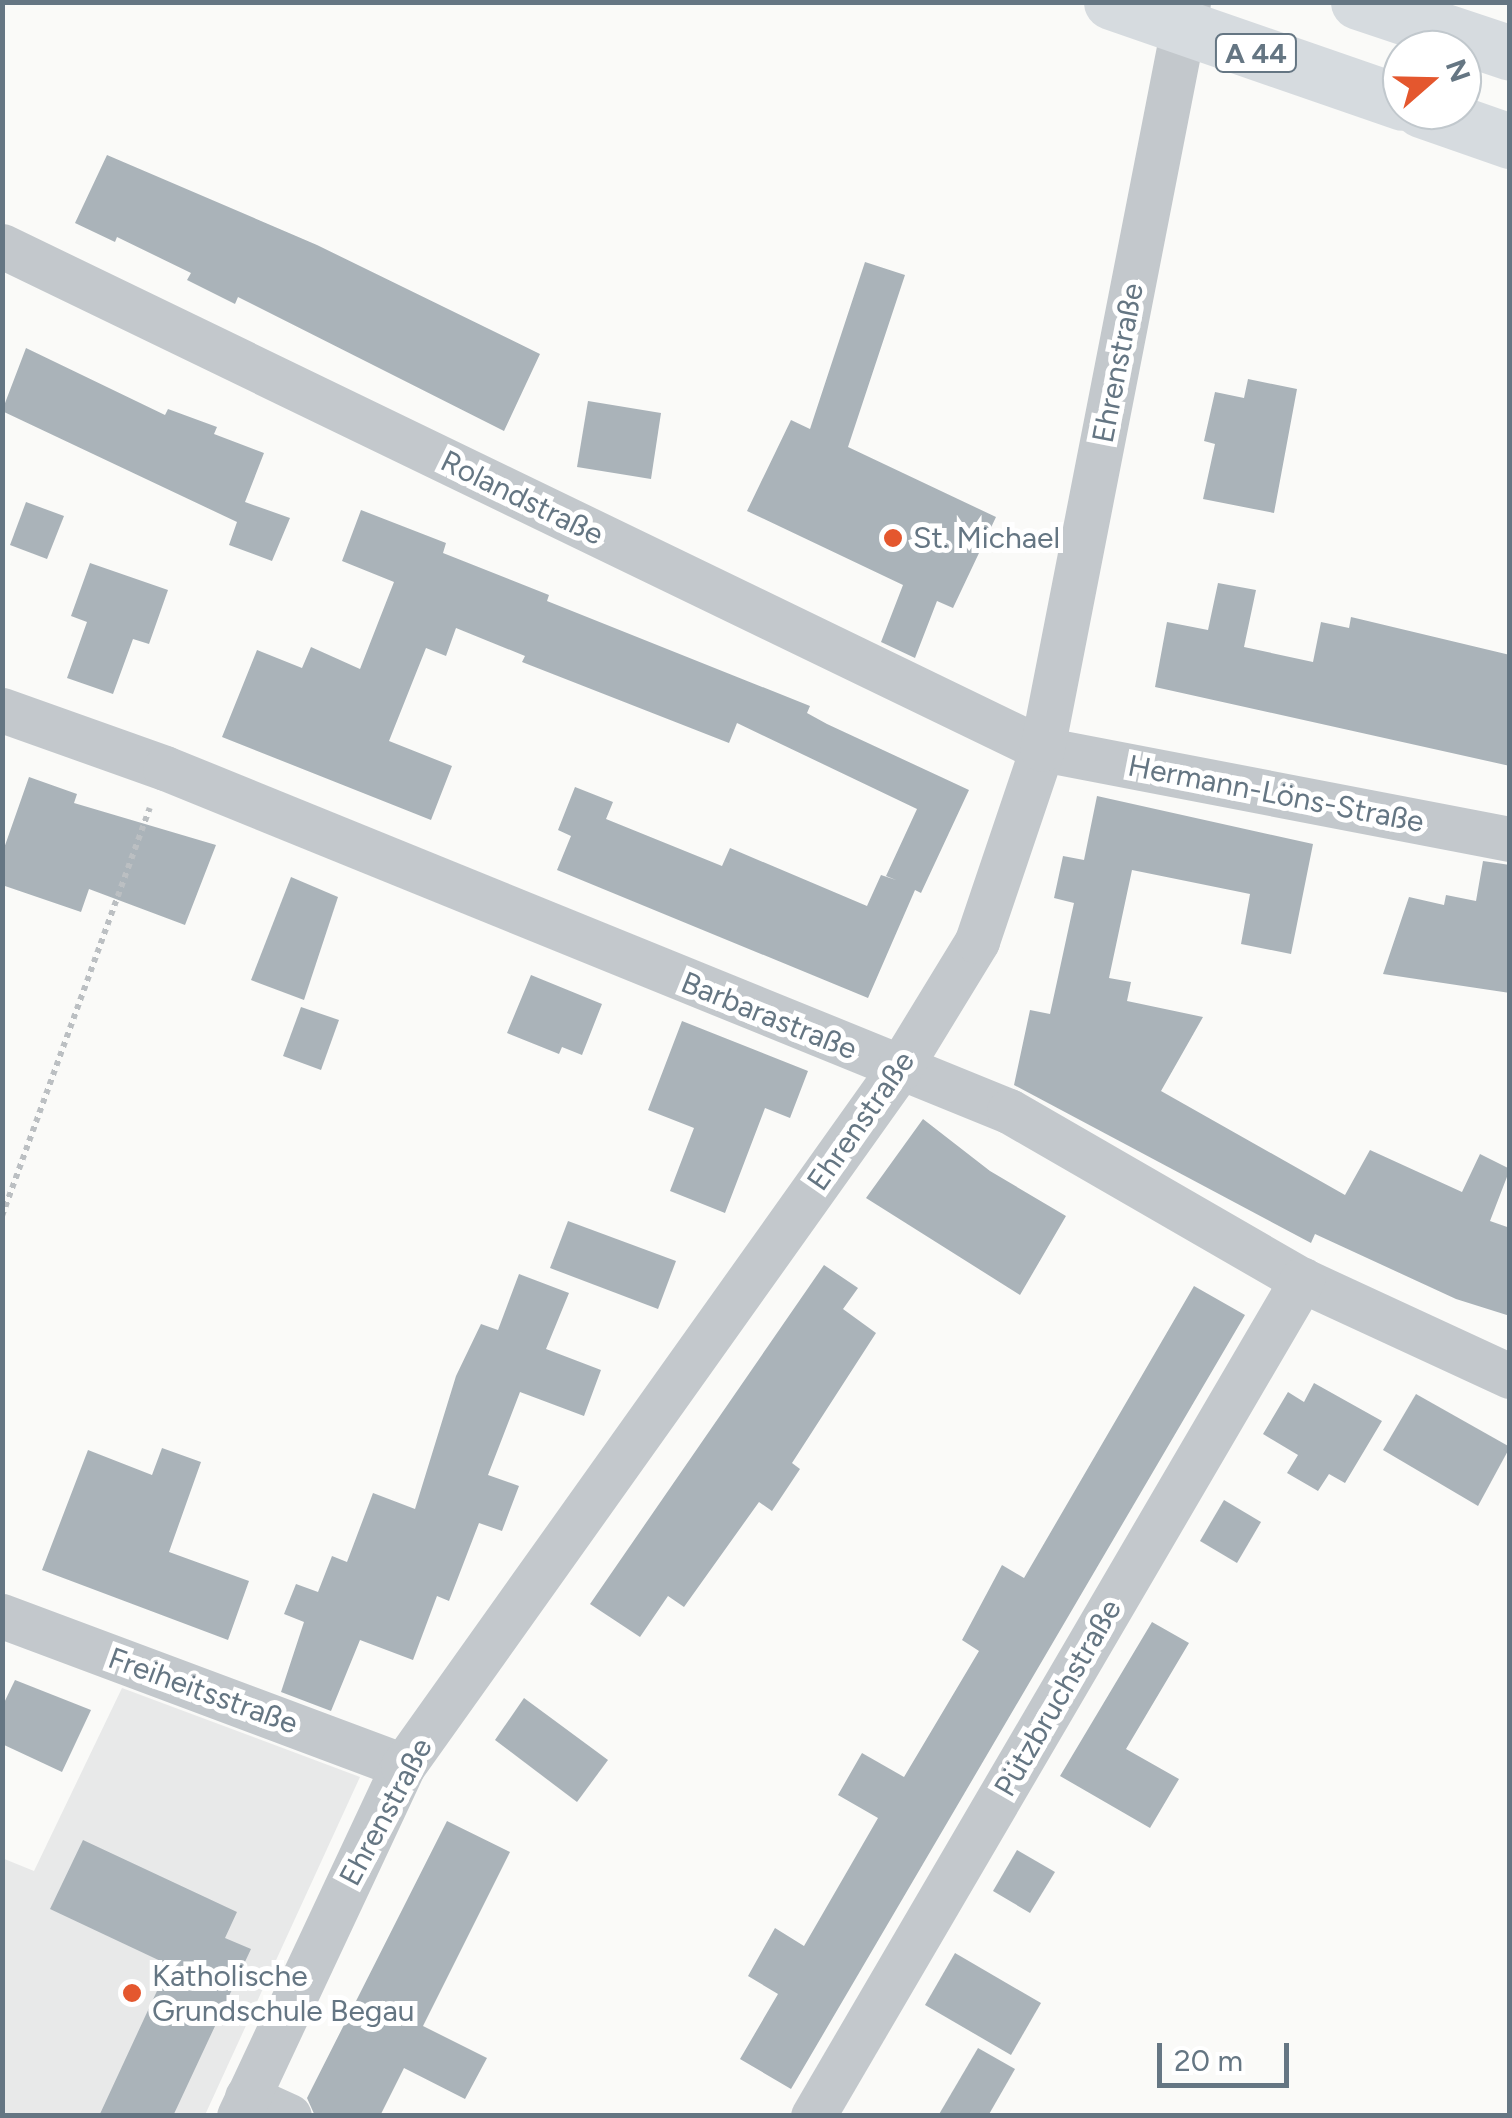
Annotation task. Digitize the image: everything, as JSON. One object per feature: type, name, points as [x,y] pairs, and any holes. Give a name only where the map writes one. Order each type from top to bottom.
[{"type":"highway","name":"A 44","points":[[1111,2],[1382,97]]},
{"type":"highway","points":[[1358,2],[1510,53]]},
{"type":"highway","points":[[1478,130],[1510,141]]},
{"type":"street","name":"Ehrenstraße","points":[[243,2106],[403,1766],[899,1069],[977,941],[1042,749],[1188,2]]},
{"type":"street","name":"Rolandstraße","points":[[2,246],[1042,749]]},
{"type":"street","name":"Barbarastraße","points":[[2,710],[165,768],[1008,1110],[1302,1280],[1510,1376]]},
{"type":"street","name":"Hermann-Löns-Straße","points":[[1042,749],[1510,839]]},
{"type":"street","name":"Pützbruchstraße","points":[[814,2116],[1302,1280]]},
{"type":"street","name":"Freiheitsstraße","points":[[2,1616],[403,1766]]},
{"type":"street","points":[[243,2106],[288,2116]]},
{"type":"path","points":[[2,1216],[165,768]]},
{"type":"shaded area","name":"Katholische Grundschule Begau","points":[[122,1688],[360,1777],[205,2115],[3,2115],[2,1858],[34,1871]]},
{"type":"building","points":[[107,155],[317,245],[540,354],[504,431],[238,297],[235,304],[187,280],[191,273],[117,237],[115,242],[75,223]]},
{"type":"building","name":"St. Michael","points":[[865,262],[905,275],[848,447],[996,517],[953,608],[937,601],[915,658],[881,642],[903,585],[747,511],[791,420],[810,429]]},
{"type":"building","points":[[26,348],[165,415],[168,409],[217,427],[214,434],[264,453],[245,502],[290,518],[272,561],[229,545],[237,522],[2,411]]},
{"type":"building","points":[[1248,379],[1297,389],[1274,513],[1203,499],[1215,444],[1204,441],[1215,392],[1244,398]]},
{"type":"building","points":[[588,401],[661,413],[651,479],[577,467]]},
{"type":"building","points":[[26,502],[64,516],[47,559],[10,545]]},
{"type":"building","points":[[361,510],[446,543],[443,553],[549,595],[547,601],[810,706],[807,713],[827,724],[969,790],[921,893],[915,890],[868,998],[557,870],[571,836],[558,830],[575,787],[613,802],[606,819],[722,866],[730,848],[867,906],[881,875],[896,880],[886,876],[917,809],[737,723],[729,743],[522,662],[525,656],[456,628],[446,656],[426,648],[389,741],[452,766],[431,820],[222,737],[257,650],[302,668],[311,647],[360,669],[394,582],[342,561]]},
{"type":"building","points":[[90,563],[168,590],[149,644],[133,639],[113,694],[67,678],[87,622],[71,616]]},
{"type":"building","points":[[1218,583],[1256,590],[1244,647],[1313,662],[1321,622],[1349,628],[1351,617],[1510,655],[1510,766],[1155,687],[1167,622],[1208,630]]},
{"type":"building","points":[[29,777],[77,794],[74,803],[216,845],[185,925],[89,889],[81,912],[2,885],[2,854]]},
{"type":"building","points":[[1097,796],[1313,844],[1291,954],[1241,944],[1250,894],[1132,870],[1109,978],[1131,982],[1127,1001],[1203,1017],[1161,1091],[1345,1195],[1370,1150],[1462,1192],[1480,1154],[1510,1169],[1490,1221],[1510,1228],[1510,1316],[1456,1299],[1315,1234],[1311,1243],[1014,1085],[1030,1010],[1050,1014],[1074,903],[1054,898],[1063,856],[1084,860]]},
{"type":"building","points":[[1483,861],[1510,865],[1510,993],[1383,974],[1409,897],[1444,905],[1446,895],[1476,901]]},
{"type":"building","points":[[291,877],[338,897],[304,1000],[251,980]]},
{"type":"building","points":[[531,975],[602,1004],[582,1055],[562,1047],[559,1054],[507,1033]]},
{"type":"building","points":[[301,1007],[339,1020],[321,1070],[283,1056]]},
{"type":"building","points":[[682,1021],[808,1071],[790,1118],[765,1108],[725,1213],[670,1191],[694,1128],[648,1110]]},
{"type":"building","points":[[923,1119],[990,1171],[1066,1216],[1020,1295],[866,1198]]},
{"type":"building","points":[[568,1221],[676,1261],[658,1309],[550,1268]]},
{"type":"building","points":[[824,1265],[858,1288],[843,1309],[876,1333],[792,1463],[800,1469],[772,1511],[759,1502],[684,1607],[668,1596],[640,1637],[590,1604]]},
{"type":"building","points":[[519,1274],[569,1293],[546,1349],[601,1370],[584,1416],[520,1392],[488,1475],[519,1486],[502,1531],[479,1523],[449,1601],[437,1596],[413,1660],[360,1640],[331,1711],[281,1692],[304,1622],[284,1614],[296,1584],[318,1592],[332,1556],[347,1562],[373,1493],[415,1509],[456,1376],[481,1324],[498,1330]]},
{"type":"building","points":[[1194,1286],[1245,1315],[791,2089],[740,2059],[778,1994],[748,1976],[775,1928],[804,1946],[878,1818],[838,1795],[862,1753],[904,1777],[979,1651],[962,1640],[1002,1565],[1024,1578]]},
{"type":"building","points":[[1314,1383],[1382,1421],[1345,1483],[1329,1474],[1318,1491],[1287,1473],[1298,1455],[1263,1434],[1288,1392],[1304,1402]]},
{"type":"building","points":[[1416,1394],[1510,1447],[1478,1506],[1383,1450]]},
{"type":"building","points":[[162,1448],[201,1462],[169,1552],[249,1581],[228,1640],[42,1570],[88,1450],[152,1475]]},
{"type":"building","points":[[1224,1500],[1261,1522],[1237,1563],[1200,1541]]},
{"type":"building","points":[[1152,1622],[1189,1643],[1126,1749],[1179,1779],[1150,1828],[1060,1776]]},
{"type":"building","points":[[15,1680],[91,1710],[62,1772],[2,1744],[2,1707]]},
{"type":"building","points":[[524,1698],[608,1760],[577,1802],[495,1740]]},
{"type":"building","points":[[447,1821],[510,1852],[423,2026],[487,2058],[465,2099],[404,2068],[380,2116],[315,2116],[307,2098]]},
{"type":"building","points":[[83,1840],[237,1912],[225,1938],[251,1949],[173,2116],[99,2116],[169,1965],[50,1909]]},
{"type":"building","points":[[1017,1850],[1055,1872],[1030,1913],[993,1891]]},
{"type":"building","points":[[955,1953],[1041,2003],[1011,2055],[925,2005]]},
{"type":"building","points":[[978,2048],[1015,2069],[988,2116],[938,2116]]},
{"type":"place","name":"St. Michael","points":[[893,538]]},
{"type":"place","name":"Katholische Grundschule Begau","points":[[132,1993]]}]
